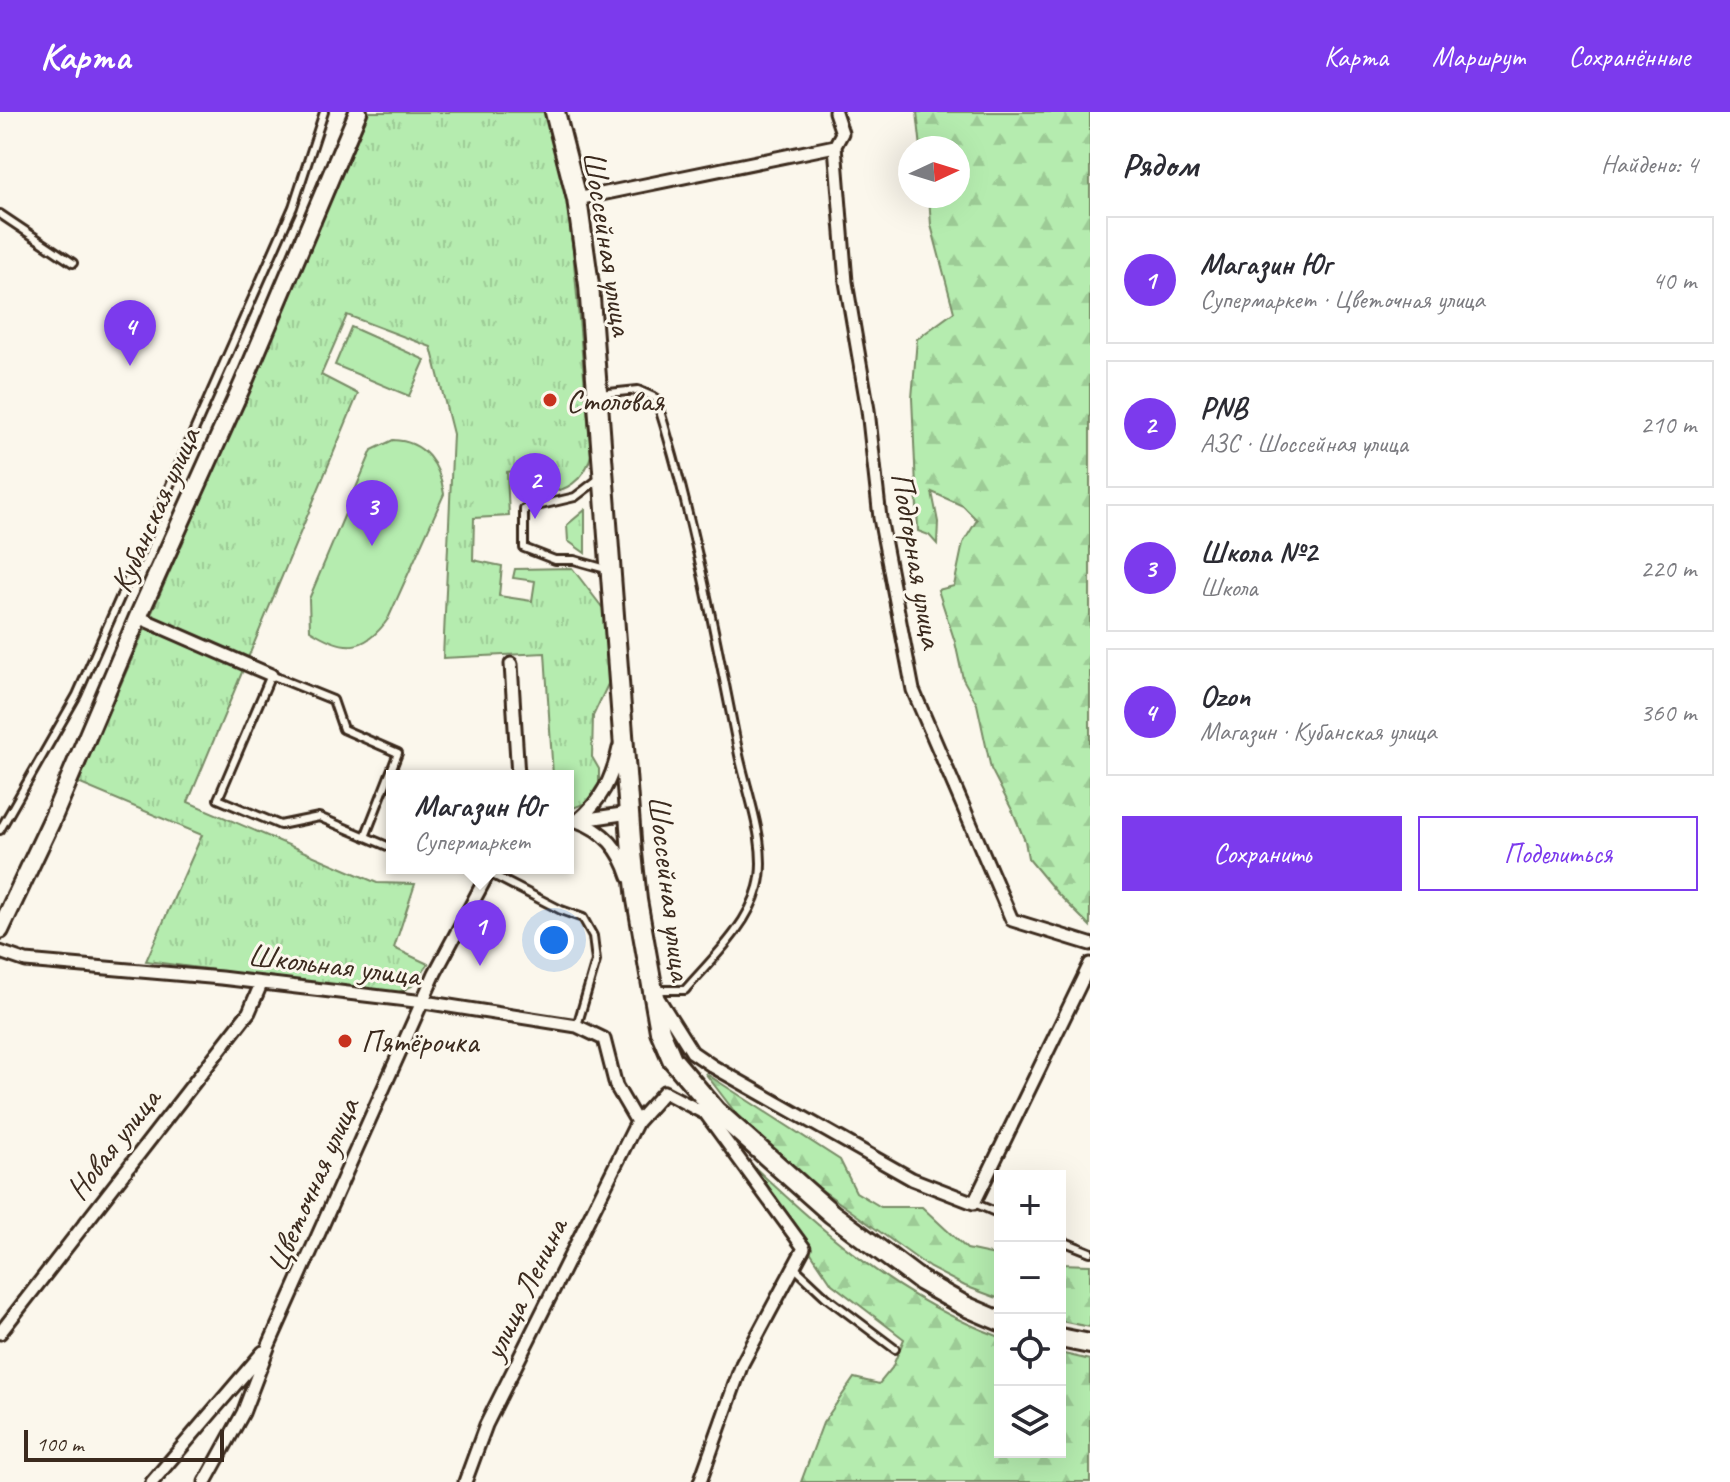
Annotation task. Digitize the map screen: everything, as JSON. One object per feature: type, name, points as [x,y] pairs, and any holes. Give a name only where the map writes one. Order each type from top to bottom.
[{"type":"main road","name":"Кубанская улица","points":[[0,930],[51,822],[138,617],[242,386],[358,112]]},
{"type":"main road","name":"Шоссейная улица","points":[[555,112],[577,199],[589,285],[637,900],[660,1031],[672,1059],[716,1111],[832,1214],[921,1281],[994,1318]]},
{"type":"main road","points":[[1066,1339],[1090,1344]]},
{"type":"street","name":"Подгорная улица","points":[[835,112],[842,133],[835,146],[846,282],[868,410],[880,518],[913,690],[1012,920],[1090,944]]},
{"type":"street","points":[[577,199],[835,146]]},
{"type":"street","points":[[138,617],[271,675]]},
{"type":"street","points":[[511,664],[518,770]]},
{"type":"street","points":[[574,821],[591,809],[610,782],[622,735]]},
{"type":"street","points":[[574,822],[629,813]]},
{"type":"street","points":[[574,822],[596,828],[608,837],[626,869],[637,900]]},
{"type":"street","name":"Цветочная улица","points":[[205,1482],[243,1413],[269,1345],[435,973],[488,874]]},
{"type":"street","name":"Школьная улица","points":[[0,952],[26,961],[221,978],[424,1002],[577,1026],[604,1039],[616,1086],[637,1122]]},
{"type":"street","points":[[652,990],[692,1052],[714,1067],[912,1179],[974,1203],[1090,964]]},
{"type":"street","name":"Новая улица","points":[[0,1333],[249,1012],[261,984]]},
{"type":"street","points":[[637,1122],[664,1092],[706,1114],[804,1248],[742,1364],[700,1482]]},
{"type":"street","name":"улица Ленина","points":[[465,1482],[486,1425],[637,1122]]},
{"type":"street","points":[[152,1482],[269,1345]]},
{"type":"lane","points":[[0,830],[77,695],[293,207],[324,112]]},
{"type":"lane","points":[[0,214],[73,263]]},
{"type":"lane","points":[[599,394],[638,390],[656,398],[686,506],[760,843],[760,883],[751,908],[685,990],[652,990]]},
{"type":"lane","points":[[603,475],[575,497],[524,509],[524,548],[555,560],[574,560],[610,570]]},
{"type":"lane","points":[[386,846],[319,817],[280,825],[218,799],[271,675],[333,700],[343,729],[398,753],[391,770]]},
{"type":"lane","points":[[365,837],[386,784]]},
{"type":"lane","points":[[497,874],[561,910],[583,918],[593,936],[596,961],[577,1026]]},
{"type":"lane","points":[[974,1203],[994,1211]]},
{"type":"lane","points":[[1065,1242],[1090,1252]]},
{"type":"lane","points":[[794,1267],[826,1297],[895,1349]]},
{"type":"green space","points":[[369,112],[547,112],[567,204],[591,455],[579,478],[557,490],[540,489],[535,469],[507,472],[509,516],[474,518],[473,560],[502,566],[499,596],[532,601],[535,581],[513,578],[515,569],[572,568],[605,611],[610,680],[593,716],[592,757],[599,769],[599,783],[586,803],[574,808],[574,770],[553,770],[545,653],[443,658],[453,434],[431,347],[347,315],[321,375],[358,394],[188,802],[377,883],[415,884],[394,948],[428,964],[412,986],[395,994],[146,961],[202,835],[78,783]]},
{"type":"green space","points":[[917,112],[1090,112],[1090,926],[1028,858],[1025,841],[1013,812],[991,769],[977,704],[963,679],[938,590],[954,586],[963,543],[977,520],[963,506],[932,492],[938,522],[937,544],[929,535],[918,531],[912,398],[917,339],[954,312],[931,225],[930,208],[970,208],[970,136],[920,136]]},
{"type":"green space","points":[[351,327],[425,360],[409,396],[335,365]]},
{"type":"green space","points":[[393,440],[414,445],[429,456],[439,473],[444,494],[388,619],[370,638],[361,643],[343,645],[310,630],[309,599],[372,450]]},
{"type":"green space","points":[[585,510],[585,553],[568,541],[567,525]]},
{"type":"green space","points":[[705,1073],[840,1160],[856,1192],[881,1207],[922,1207],[967,1249],[994,1255],[994,1297],[930,1268],[808,1180],[744,1124]]},
{"type":"green space","points":[[751,1164],[866,1264],[930,1304],[994,1334],[994,1458],[1066,1458],[1066,1354],[1090,1360],[1090,1482],[801,1482],[823,1423],[854,1378],[879,1384],[892,1368],[904,1339],[832,1284]]},
{"type":"green space","points":[[1066,1264],[1090,1265],[1090,1327],[1066,1322]]},
{"type":"place","name":"Ozon","points":[[130,366]]},
{"type":"place","name":"Столовая","points":[[550,400]]},
{"type":"place","name":"PNB","points":[[535,519]]},
{"type":"place","name":"Школа №2","points":[[372,546]]},
{"type":"place","name":"Магазин Юг","points":[[480,966]]},
{"type":"place","name":"Пятёрочка","points":[[345,1041]]}]
